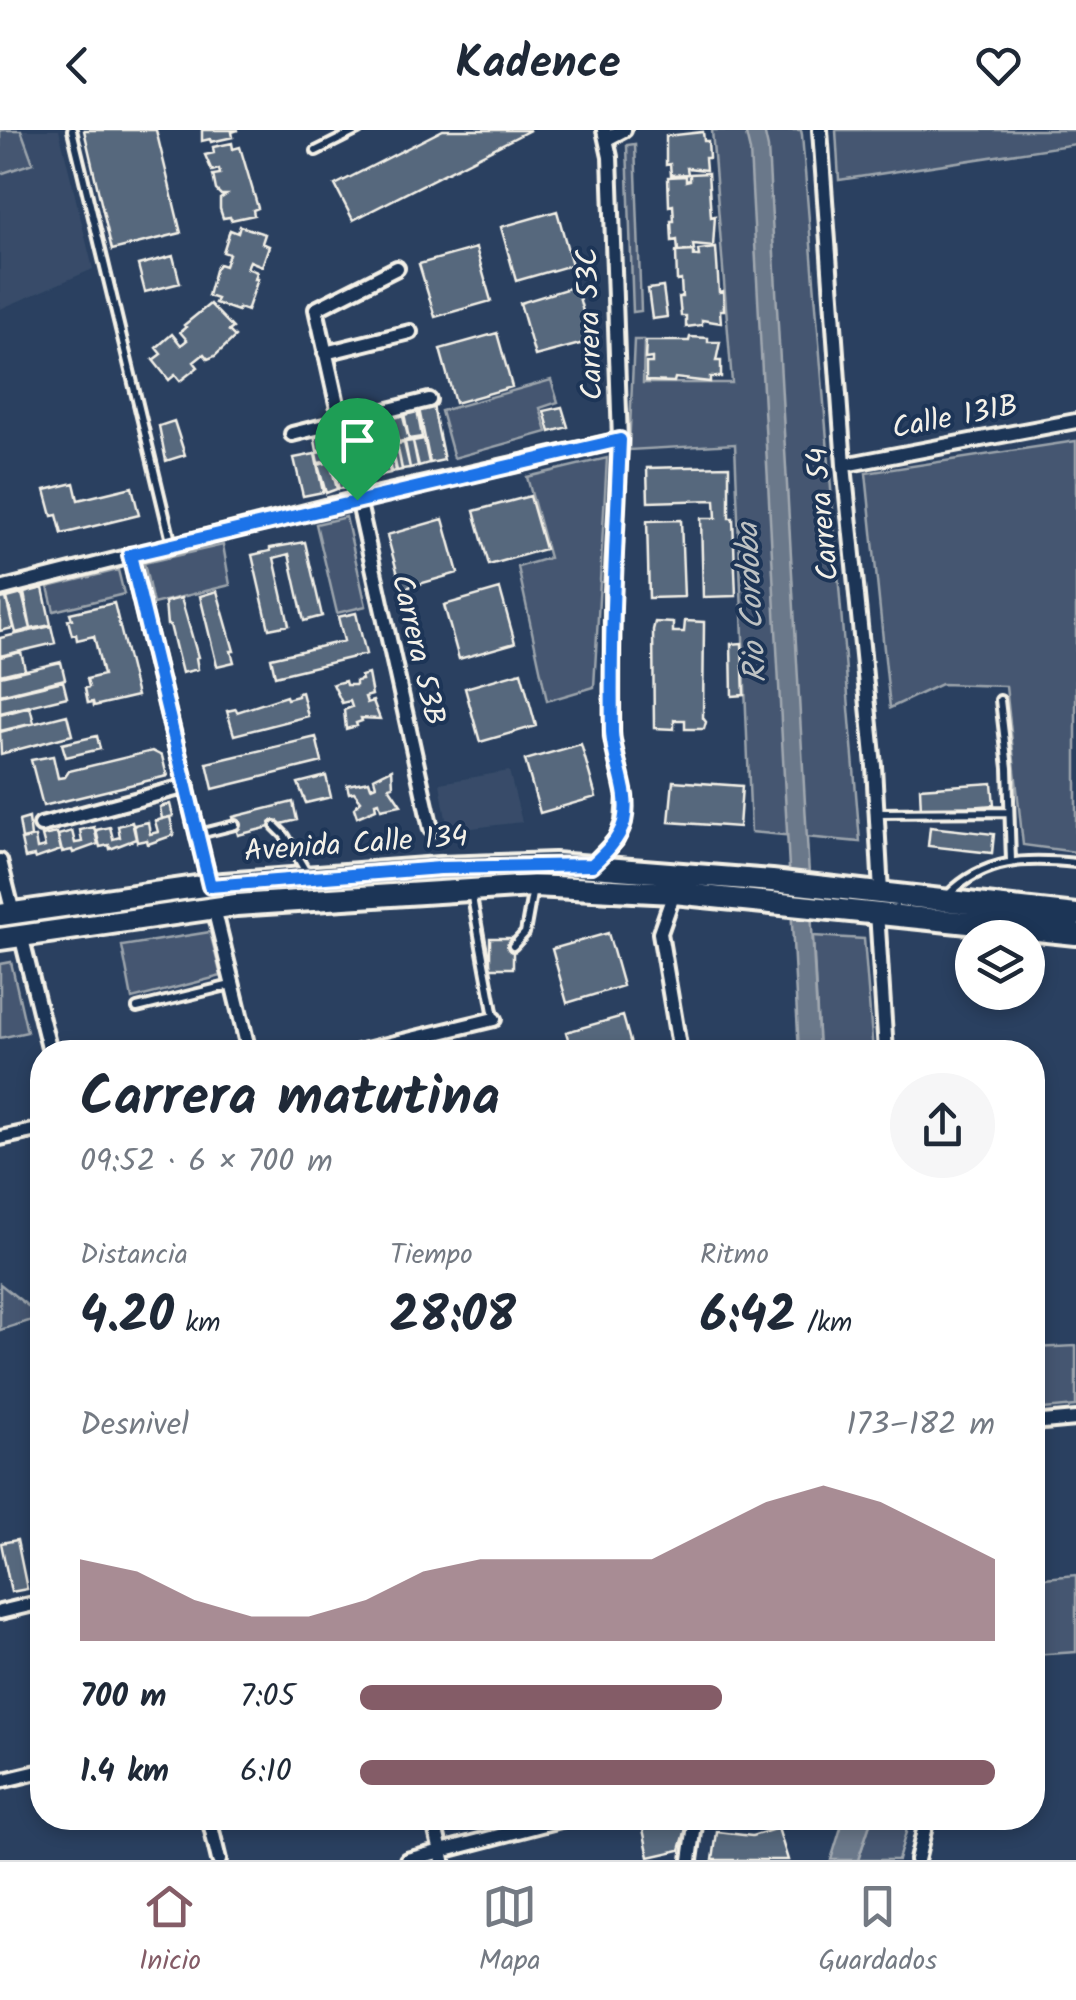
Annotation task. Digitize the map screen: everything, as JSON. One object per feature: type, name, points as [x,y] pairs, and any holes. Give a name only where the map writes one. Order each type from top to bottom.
[{"type":"main road","name":"Avenida Calle 134","points":[[6,914],[210,886],[440,868],[592,865],[1076,934]]},
{"type":"main road","name":"Avenida Calle 134","points":[[10,937],[214,908],[533,886],[674,893],[772,892]]},
{"type":"main road","name":"Avenida Calle 134","points":[[879,903],[943,900],[1076,914]]},
{"type":"street","points":[[606,134],[624,130]]},
{"type":"street","name":"Carrera 54","points":[[820,130],[844,464],[876,813],[885,1040]]},
{"type":"street","name":"Carrera 53C","points":[[592,865],[616,840],[624,822],[625,797],[612,737],[612,590],[620,440],[606,134]]},
{"type":"street","name":"Carrera 53B","points":[[397,268],[316,306],[431,829]]},
{"type":"street","points":[[325,353],[410,332]]},
{"type":"street","points":[[292,434],[429,400]]},
{"type":"street","name":"Calle 131B","points":[[844,464],[1076,421]]},
{"type":"street","points":[[0,590],[357,500],[620,440]]},
{"type":"street","points":[[130,555],[210,886]]},
{"type":"street","points":[[41,824],[187,786]]},
{"type":"street","points":[[0,861],[6,914]]},
{"type":"street","points":[[674,893],[660,933],[678,1040]]},
{"type":"street","points":[[214,908],[246,1040]]},
{"type":"street","points":[[10,937],[46,1040]]},
{"type":"street","points":[[407,1040],[494,1019]]},
{"type":"street","points":[[0,1138],[30,1131]]},
{"type":"street","points":[[1045,1423],[1076,1419]]},
{"type":"street","points":[[0,1612],[30,1605]]},
{"type":"street","points":[[0,1781],[30,1773]]},
{"type":"street","points":[[212,1830],[219,1860]]},
{"type":"street","points":[[436,1830],[442,1856]]},
{"type":"street","points":[[407,1860],[442,1856],[528,1830]]},
{"type":"street","points":[[690,1860],[694,1830]]},
{"type":"street","points":[[916,1860],[924,1830]]},
{"type":"lane","points":[[72,130],[172,546]]},
{"type":"lane","points":[[316,151],[358,130]]},
{"type":"lane","points":[[1000,700],[1011,860]]},
{"type":"lane","points":[[876,813],[1009,812]]},
{"type":"lane","points":[[199,834],[235,824]]},
{"type":"lane","points":[[275,826],[309,878]]},
{"type":"lane","points":[[943,900],[964,880],[1011,860],[1076,863]]},
{"type":"lane","points":[[514,946],[525,934],[533,886]]},
{"type":"lane","points":[[471,890],[494,1019]]},
{"type":"lane","points":[[481,946],[490,948]]},
{"type":"lane","points":[[137,1008],[232,985]]},
{"type":"shaded area","points":[[0,130],[59,130],[93,269],[0,309]]},
{"type":"shaded area","points":[[0,130],[21,130],[33,163],[0,174]]},
{"type":"shaded area","points":[[712,130],[801,130],[860,842],[751,832],[735,444],[629,450],[634,340],[644,340],[643,383],[732,383]]},
{"type":"shaded area","points":[[745,130],[764,130],[818,1040],[798,1040],[750,151]]},
{"type":"shaded area","points":[[836,130],[1076,130],[1076,144],[839,180]]},
{"type":"shaded area","points":[[635,144],[641,311],[633,312],[627,145]]},
{"type":"shaded area","points":[[551,380],[558,402],[540,408],[547,432],[454,458],[441,411]]},
{"type":"shaded area","points":[[1076,441],[1076,852],[1023,845],[1006,686],[941,684],[890,708],[866,473]]},
{"type":"shaded area","points":[[607,458],[594,687],[547,701],[518,567],[549,558],[527,477]]},
{"type":"shaded area","points":[[346,517],[366,606],[337,613],[316,524]]},
{"type":"shaded area","points":[[223,545],[230,585],[153,604],[144,563]]},
{"type":"shaded area","points":[[118,570],[124,594],[54,611],[48,587]]},
{"type":"shaded area","points":[[509,771],[522,822],[448,831],[440,783]]},
{"type":"shaded area","points":[[210,932],[221,976],[132,999],[122,946]]},
{"type":"shaded area","points":[[813,936],[864,939],[872,1040],[818,1040]]},
{"type":"shaded area","points":[[11,962],[27,1032],[0,1038],[0,964]]},
{"type":"shaded area","points":[[0,1284],[30,1308],[30,1321],[0,1330]]},
{"type":"shaded area","points":[[1076,1346],[1076,1406],[1045,1409],[1045,1347]]},
{"type":"shaded area","points":[[1076,1575],[1076,1652],[1045,1654],[1045,1578]]},
{"type":"shaded area","points":[[840,1830],[868,1830],[858,1860],[831,1860]]},
{"type":"shaded area","points":[[868,1830],[907,1830],[898,1860],[858,1860]]},
{"type":"building","points":[[84,130],[156,130],[181,233],[112,250]]},
{"type":"building","points":[[202,130],[238,130],[232,132],[233,137],[211,142],[202,141]]},
{"type":"building","points":[[443,130],[530,130],[353,220],[335,185]]},
{"type":"building","points":[[703,132],[704,141],[708,141],[706,170],[687,168],[688,174],[671,175],[670,164],[666,165],[666,136]]},
{"type":"building","points":[[232,143],[233,149],[240,147],[258,208],[253,210],[254,215],[231,220],[223,218],[220,209],[220,199],[226,195],[216,190],[213,175],[220,174],[219,169],[212,171],[205,155],[214,153],[213,147]]},
{"type":"building","points":[[708,173],[711,217],[715,216],[713,247],[693,245],[694,250],[678,251],[677,240],[672,241],[673,205],[669,206],[668,177],[686,176],[686,181],[690,174]]},
{"type":"building","points":[[557,211],[572,265],[516,281],[501,227]]},
{"type":"building","points":[[240,226],[265,234],[262,243],[269,246],[262,266],[250,261],[247,268],[257,272],[258,279],[247,311],[215,303],[217,299],[208,296],[215,270],[219,264],[225,266],[229,254],[223,252],[230,230],[238,233]]},
{"type":"building","points":[[476,248],[491,301],[435,317],[419,264]]},
{"type":"building","points":[[716,248],[719,292],[723,291],[721,323],[702,320],[702,325],[686,327],[686,316],[681,316],[676,252],[694,251],[694,256],[699,256],[698,250]]},
{"type":"building","points":[[173,256],[180,283],[145,292],[138,265]]},
{"type":"building","points":[[576,286],[591,341],[535,356],[520,303]]},
{"type":"building","points":[[663,287],[667,317],[652,319],[648,289]]},
{"type":"building","points":[[210,304],[233,328],[229,331],[235,337],[215,356],[208,359],[204,354],[194,362],[198,367],[180,381],[175,375],[169,380],[153,360],[161,354],[156,348],[172,334],[181,345],[187,340],[180,332],[184,325]]},
{"type":"building","points":[[497,333],[512,387],[455,403],[440,349]]},
{"type":"building","points":[[690,337],[720,342],[716,361],[721,361],[721,377],[710,377],[710,382],[675,378],[674,382],[646,381],[646,363],[652,363],[652,358],[645,359],[646,341],[689,341]]},
{"type":"building","points":[[433,406],[444,460],[430,463],[419,409]]},
{"type":"building","points":[[562,407],[568,427],[550,432],[544,411]]},
{"type":"building","points":[[417,410],[422,437],[409,439],[404,413]]},
{"type":"building","points":[[402,413],[409,440],[398,442],[392,416]]},
{"type":"building","points":[[391,416],[397,442],[388,444],[382,418]]},
{"type":"building","points":[[381,418],[384,432],[357,438],[354,424]]},
{"type":"building","points":[[174,421],[185,455],[166,461],[159,426]]},
{"type":"building","points":[[336,431],[339,447],[328,449],[325,433]]},
{"type":"building","points":[[324,433],[327,450],[317,451],[314,435]]},
{"type":"building","points":[[385,433],[387,446],[360,452],[357,439]]},
{"type":"building","points":[[424,439],[429,463],[419,466],[413,441]]},
{"type":"building","points":[[413,441],[418,466],[410,468],[405,442]]},
{"type":"building","points":[[404,443],[410,468],[402,469],[397,444]]},
{"type":"building","points":[[397,445],[402,470],[397,471],[392,446]]},
{"type":"building","points":[[391,447],[396,471],[391,472],[386,448]]},
{"type":"building","points":[[385,448],[390,473],[381,475],[375,450]]},
{"type":"building","points":[[340,449],[342,459],[318,463],[316,453]]},
{"type":"building","points":[[375,450],[380,476],[365,479],[360,453]]},
{"type":"building","points":[[315,454],[323,492],[303,496],[294,458]]},
{"type":"building","points":[[342,459],[349,487],[339,489],[331,462]]},
{"type":"building","points":[[330,462],[337,489],[326,493],[318,465]]},
{"type":"building","points":[[729,466],[736,596],[703,597],[701,518],[716,518],[715,500],[648,502],[647,468]]},
{"type":"building","points":[[74,483],[78,500],[132,487],[139,515],[62,534],[45,490]]},
{"type":"building","points":[[530,496],[545,549],[489,565],[474,511]]},
{"type":"building","points":[[443,519],[458,573],[402,589],[387,535]]},
{"type":"building","points":[[681,520],[684,597],[649,598],[647,521]]},
{"type":"building","points":[[305,542],[322,616],[304,621],[289,554],[274,558],[289,625],[269,629],[252,555]]},
{"type":"building","points":[[43,588],[51,625],[31,629],[24,593]]},
{"type":"building","points":[[500,589],[515,643],[459,659],[444,605]]},
{"type":"building","points":[[217,591],[234,662],[217,666],[200,596]]},
{"type":"building","points":[[22,594],[31,629],[16,633],[7,598]]},
{"type":"building","points":[[6,598],[13,628],[0,631],[0,599]]},
{"type":"building","points":[[181,598],[198,657],[198,669],[182,673],[167,625],[165,602]]},
{"type":"building","points":[[114,603],[137,696],[94,706],[93,702],[88,703],[87,679],[103,675],[94,636],[77,640],[68,620],[72,619],[70,613]]},
{"type":"building","points":[[356,613],[366,654],[275,676],[271,658],[344,641],[338,617]]},
{"type":"building","points":[[685,621],[704,622],[704,729],[685,729],[685,720],[674,720],[674,729],[654,728],[655,622],[673,623],[673,632],[684,632]]},
{"type":"building","points":[[51,626],[55,643],[0,656],[0,638]]},
{"type":"building","points":[[742,643],[744,695],[732,696],[731,644]]},
{"type":"building","points":[[21,652],[25,669],[0,675],[0,657]]},
{"type":"building","points":[[61,662],[65,679],[0,695],[0,676]]},
{"type":"building","points":[[521,672],[536,726],[480,742],[465,688]]},
{"type":"building","points":[[368,674],[372,695],[365,697],[367,703],[373,701],[380,719],[361,718],[357,726],[346,729],[344,710],[352,707],[350,701],[342,703],[333,684],[345,681],[346,685],[356,685],[361,676]]},
{"type":"building","points":[[63,681],[67,697],[0,713],[0,696]]},
{"type":"building","points":[[302,692],[308,716],[234,735],[227,711],[237,712]]},
{"type":"building","points":[[30,707],[34,723],[0,731],[0,715]]},
{"type":"building","points":[[67,715],[72,735],[1,754],[0,732]]},
{"type":"building","points":[[97,736],[100,749],[66,757],[62,744]]},
{"type":"building","points":[[316,737],[322,762],[213,789],[207,763]]},
{"type":"building","points":[[581,744],[596,797],[540,813],[525,760]]},
{"type":"building","points":[[152,751],[162,756],[167,776],[43,806],[31,760],[53,756],[58,778],[69,771]]},
{"type":"building","points":[[392,769],[393,786],[389,787],[401,805],[381,809],[379,802],[375,803],[376,809],[357,817],[354,808],[361,801],[354,792],[349,793],[347,785],[369,781],[371,787],[376,785],[374,778]]},
{"type":"building","points":[[326,776],[331,797],[306,803],[298,783]]},
{"type":"building","points":[[673,781],[742,786],[739,827],[669,822]]},
{"type":"building","points":[[992,783],[994,805],[921,811],[920,788]]},
{"type":"building","points":[[293,802],[297,820],[238,835],[233,817]]},
{"type":"building","points":[[170,804],[173,816],[162,819],[160,807]]},
{"type":"building","points":[[170,817],[174,835],[148,844],[147,840],[137,842],[134,825],[148,822],[150,834],[158,832],[155,821]]},
{"type":"building","points":[[29,818],[31,837],[22,839],[19,821]]},
{"type":"building","points":[[132,822],[136,839],[110,849],[109,845],[100,847],[96,830],[110,827],[113,839],[120,837],[118,826]]},
{"type":"building","points":[[94,827],[98,844],[73,853],[62,852],[58,835],[72,831],[75,843],[82,842],[80,830]]},
{"type":"building","points":[[930,827],[994,834],[992,853],[928,846]]},
{"type":"building","points":[[57,833],[61,850],[35,859],[25,858],[21,840],[35,837],[37,849],[45,847],[42,836]]},
{"type":"building","points":[[608,933],[623,986],[567,1003],[552,949]]},
{"type":"building","points":[[490,938],[513,938],[513,968],[490,968]]},
{"type":"building","points":[[623,1016],[630,1040],[568,1040],[566,1032]]},
{"type":"building","points":[[17,1540],[27,1589],[11,1592],[1,1543]]},
{"type":"building","points":[[643,1830],[686,1830],[680,1850],[649,1857]]},
{"type":"building","points":[[779,1830],[788,1860],[713,1860],[717,1832],[752,1836]]},
{"type":"route","points":[[620,440],[612,590],[612,737],[625,797],[624,822],[616,840],[592,865],[440,868],[210,886],[130,555],[357,500],[620,440]]},
{"type":"water label","name":"Rio Cordoba","points":[[753,603]]}]
